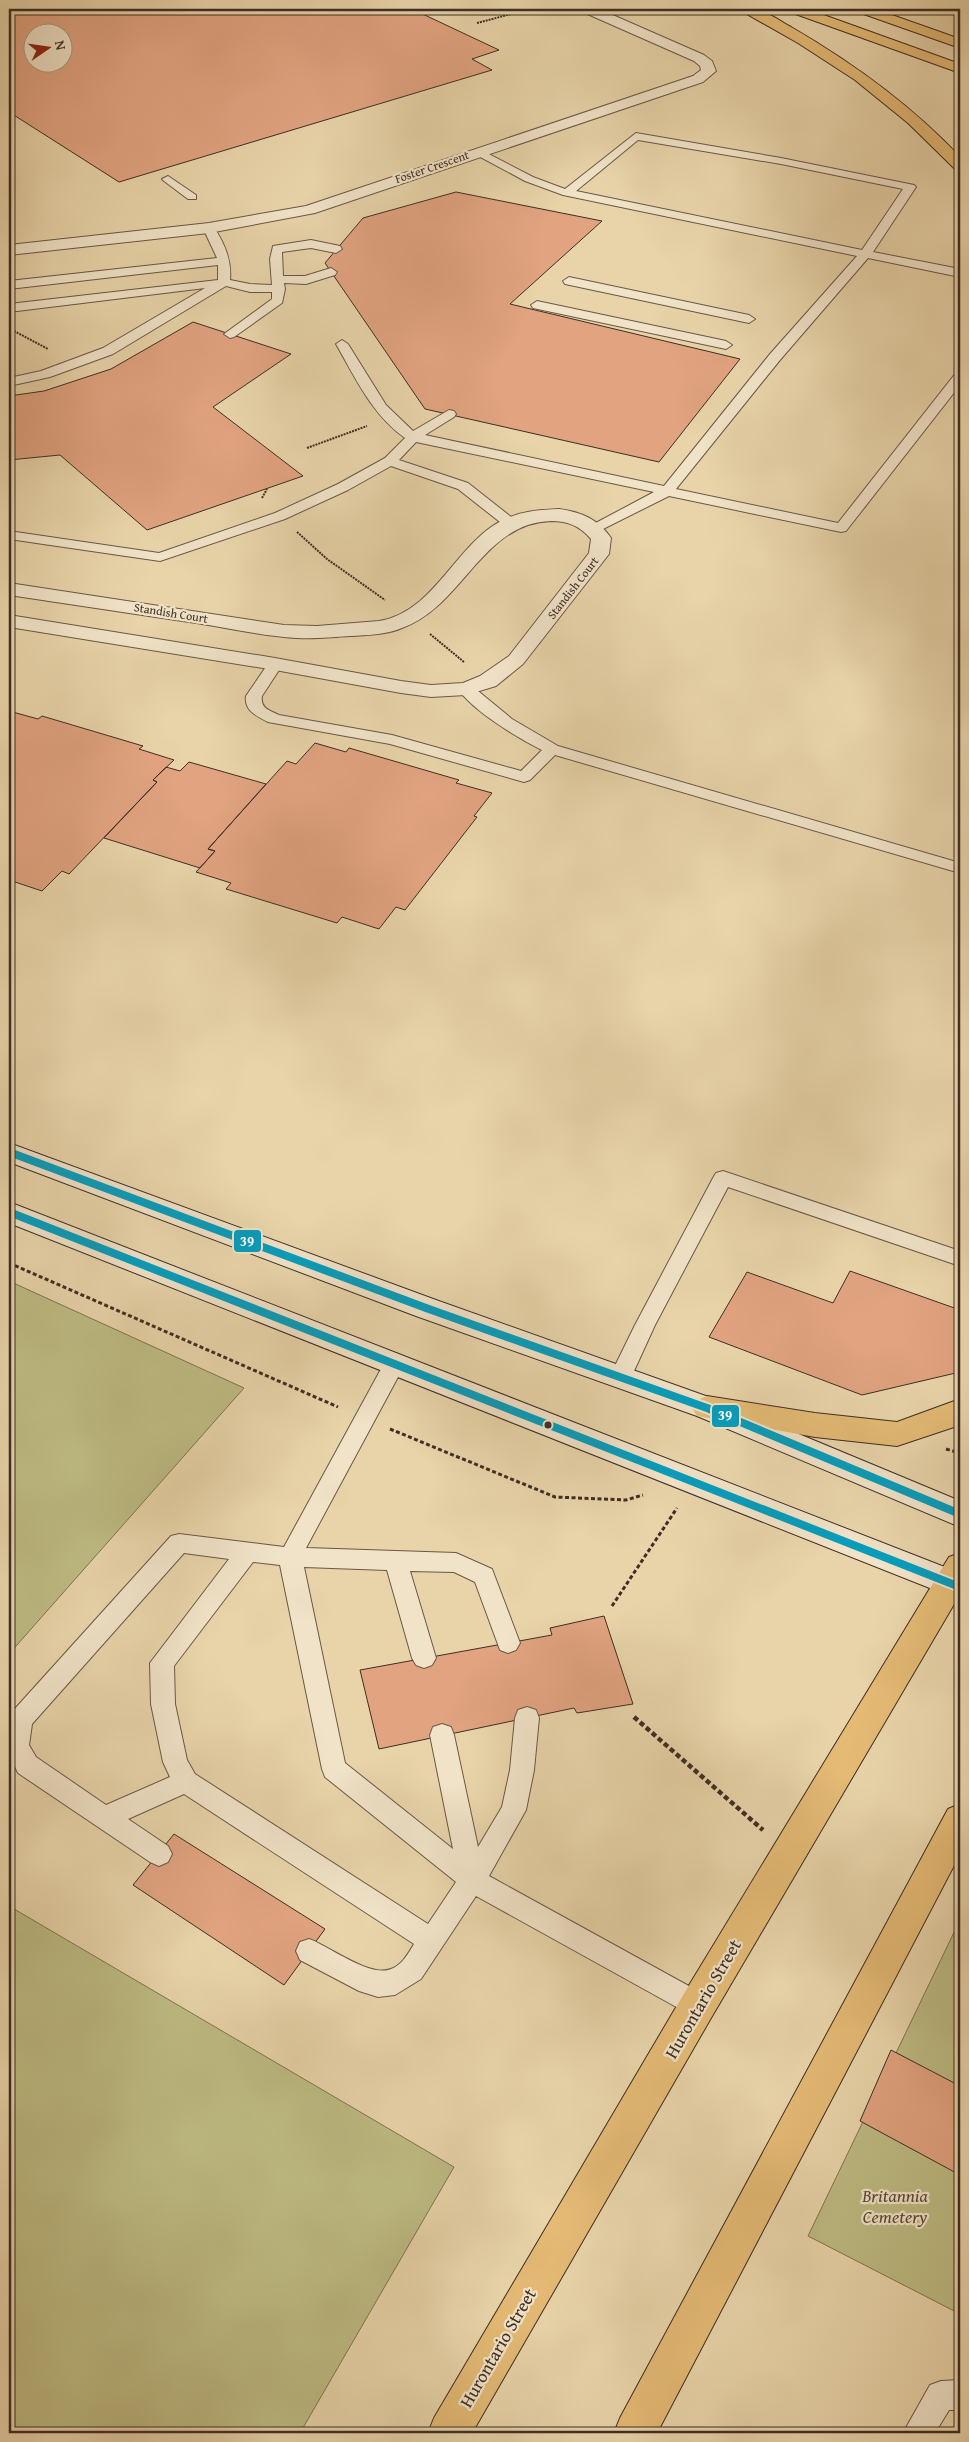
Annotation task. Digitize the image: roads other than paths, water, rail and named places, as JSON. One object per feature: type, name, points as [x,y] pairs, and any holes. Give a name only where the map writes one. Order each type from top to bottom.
[{"type":"main road","points":[[745,9],[794,36],[863,81],[912,120],[960,166]]},
{"type":"main road","points":[[795,9],[960,69]]},
{"type":"main road","points":[[862,9],[960,44]]},
{"type":"main road","points":[[952,9],[960,12]]},
{"type":"main road","points":[[706,1408],[815,1425],[898,1434],[951,1416],[960,1411]]},
{"type":"main road","name":"Hurontario Street","points":[[449,2433],[789,1852],[957,1579]]},
{"type":"main road","points":[[635,2433],[960,1820]]},
{"type":"street","name":"Foster Crescent","points":[[9,250],[209,228],[309,210],[477,152],[698,80],[708,70],[707,64],[699,58],[588,9]]},
{"type":"street","name":"Standish Court","points":[[9,589],[297,632],[374,628],[395,624],[409,618],[432,601],[478,549],[510,523],[533,516],[550,514],[568,516],[583,521],[595,529],[601,538],[599,554],[571,587],[516,660],[488,681],[466,689],[431,691],[350,680],[275,664],[9,621]]},
{"type":"street","points":[[275,664],[297,632]]},
{"type":"street","points":[[9,1152],[426,1308],[621,1376],[706,1408],[960,1514]]},
{"type":"street","points":[[9,1212],[694,1482],[957,1579]]},
{"type":"lane","points":[[567,193],[636,136],[781,161],[910,188],[866,254],[775,357],[667,491],[595,529]]},
{"type":"lane","points":[[477,152],[529,179],[567,193],[960,272]]},
{"type":"lane","points":[[168,179],[192,197]]},
{"type":"lane","points":[[9,382],[46,374],[108,351],[224,282],[226,272],[223,261],[216,238],[209,228]]},
{"type":"lane","points":[[230,334],[278,300],[277,249],[311,244],[336,249]]},
{"type":"lane","points":[[9,285],[223,261]]},
{"type":"lane","points":[[9,308],[224,282],[250,288],[306,280],[331,272]]},
{"type":"lane","points":[[569,281],[749,319]]},
{"type":"lane","points":[[537,305],[726,345]]},
{"type":"lane","points":[[342,344],[389,418],[400,430],[413,437],[841,528],[960,377]]},
{"type":"lane","points":[[9,536],[160,557],[280,516],[343,487],[390,462],[413,437],[449,414]]},
{"type":"lane","points":[[390,462],[463,486],[510,523]]},
{"type":"lane","points":[[275,664],[254,696],[253,702],[256,709],[274,719],[392,740],[524,777],[552,749]]},
{"type":"lane","points":[[466,689],[509,725],[531,740],[552,749],[960,868]]},
{"type":"lane","points":[[621,1376],[645,1325],[723,1178],[960,1259]]},
{"type":"lane","points":[[394,1364],[290,1557],[334,1769],[472,1880],[698,2005]]},
{"type":"lane","points":[[159,1854],[27,1765],[17,1746],[21,1720],[179,1543],[290,1557],[456,1563],[484,1576],[508,1643]]},
{"type":"lane","points":[[247,1552],[162,1664],[163,1704],[175,1762],[186,1782],[432,1941]]},
{"type":"lane","points":[[396,1561],[424,1658]]},
{"type":"lane","points":[[309,1951],[359,1978],[378,1984],[394,1982],[412,1970],[472,1880],[514,1810],[522,1770],[527,1718]]},
{"type":"lane","points":[[442,1735],[472,1880]]},
{"type":"lane","points":[[105,1817],[186,1782]]},
{"type":"lane","points":[[918,2433],[941,2396],[960,2395]]},
{"type":"park label","name":"Britannia Cemetery","points":[[895,2206]]}]
